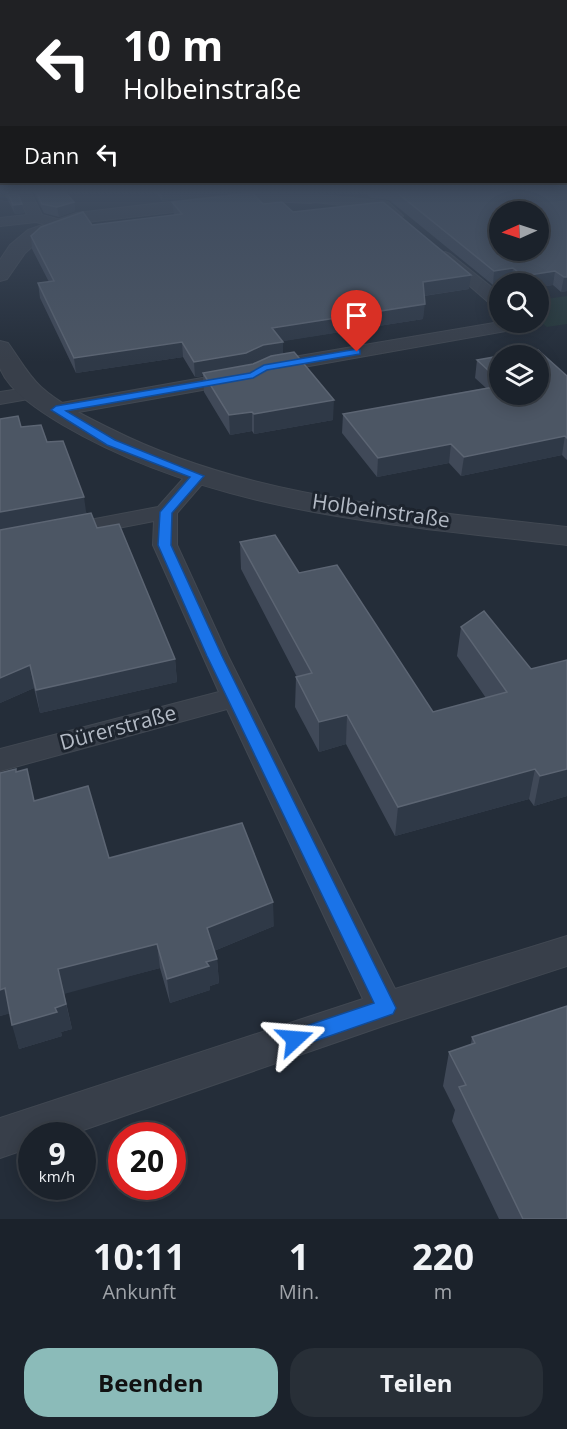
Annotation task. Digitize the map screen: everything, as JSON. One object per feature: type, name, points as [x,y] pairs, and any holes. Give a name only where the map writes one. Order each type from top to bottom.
[{"type":"street","points":[[0,275],[18,248]]},
{"type":"street","name":"Holbeinstraße","points":[[0,348],[11,368],[33,393],[56,410],[111,442],[198,476],[291,498],[358,509],[567,536]]},
{"type":"lane","points":[[437,250],[489,294]]},
{"type":"lane","points":[[56,410],[253,375],[264,368],[489,328]]},
{"type":"lane","points":[[0,398],[33,393]]},
{"type":"lane","points":[[0,544],[166,512],[198,476]]},
{"type":"lane","points":[[166,512],[165,545],[214,656],[386,1008]]},
{"type":"lane","name":"Dürerstraße","points":[[0,760],[236,697]]},
{"type":"lane","points":[[0,1138],[386,1008],[567,951]]},
{"type":"shaded area","points":[[567,296],[567,324],[549,327],[549,299]]},
{"type":"building","points":[[37,248],[438,248],[471,275],[423,282],[425,304],[272,328],[283,342],[263,345],[246,353],[194,362],[182,342],[74,358],[38,283],[54,281]]},
{"type":"building","points":[[465,248],[489,248],[489,261],[549,261],[549,248],[567,248],[567,277],[555,271],[519,273],[513,268],[494,271]]},
{"type":"building","points":[[294,352],[334,400],[254,414],[252,412],[229,415],[203,373],[253,364],[271,356]]},
{"type":"building","points":[[489,358],[489,371],[477,360]]},
{"type":"building","points":[[549,360],[567,376],[567,438],[565,436],[464,457],[451,444],[378,458],[343,414],[489,388],[489,405],[549,405]]},
{"type":"building","points":[[18,416],[21,427],[41,425],[47,442],[63,441],[84,497],[0,512],[0,419]]},
{"type":"building","points":[[91,513],[97,528],[119,524],[175,659],[36,690],[30,665],[0,678],[0,530]]},
{"type":"building","points":[[275,535],[299,573],[337,565],[433,712],[507,692],[461,627],[484,611],[531,669],[567,660],[567,769],[540,776],[535,769],[398,807],[347,715],[319,722],[296,677],[312,673],[240,542]]},
{"type":"building","points":[[16,769],[16,772],[27,769],[34,801],[88,786],[109,858],[242,823],[273,902],[207,928],[217,959],[206,962],[209,966],[167,979],[157,944],[58,969],[66,1004],[55,1008],[57,1012],[12,1025],[5,988],[0,990],[0,773]]},
{"type":"building","points":[[567,1006],[567,1219],[523,1219],[459,1087],[466,1085],[449,1052],[475,1043],[472,1037]]},
{"type":"route","points":[[295,1039],[386,1008],[214,656],[165,545],[166,512],[198,476],[111,442],[56,410],[253,375],[264,368],[357,352]]}]
